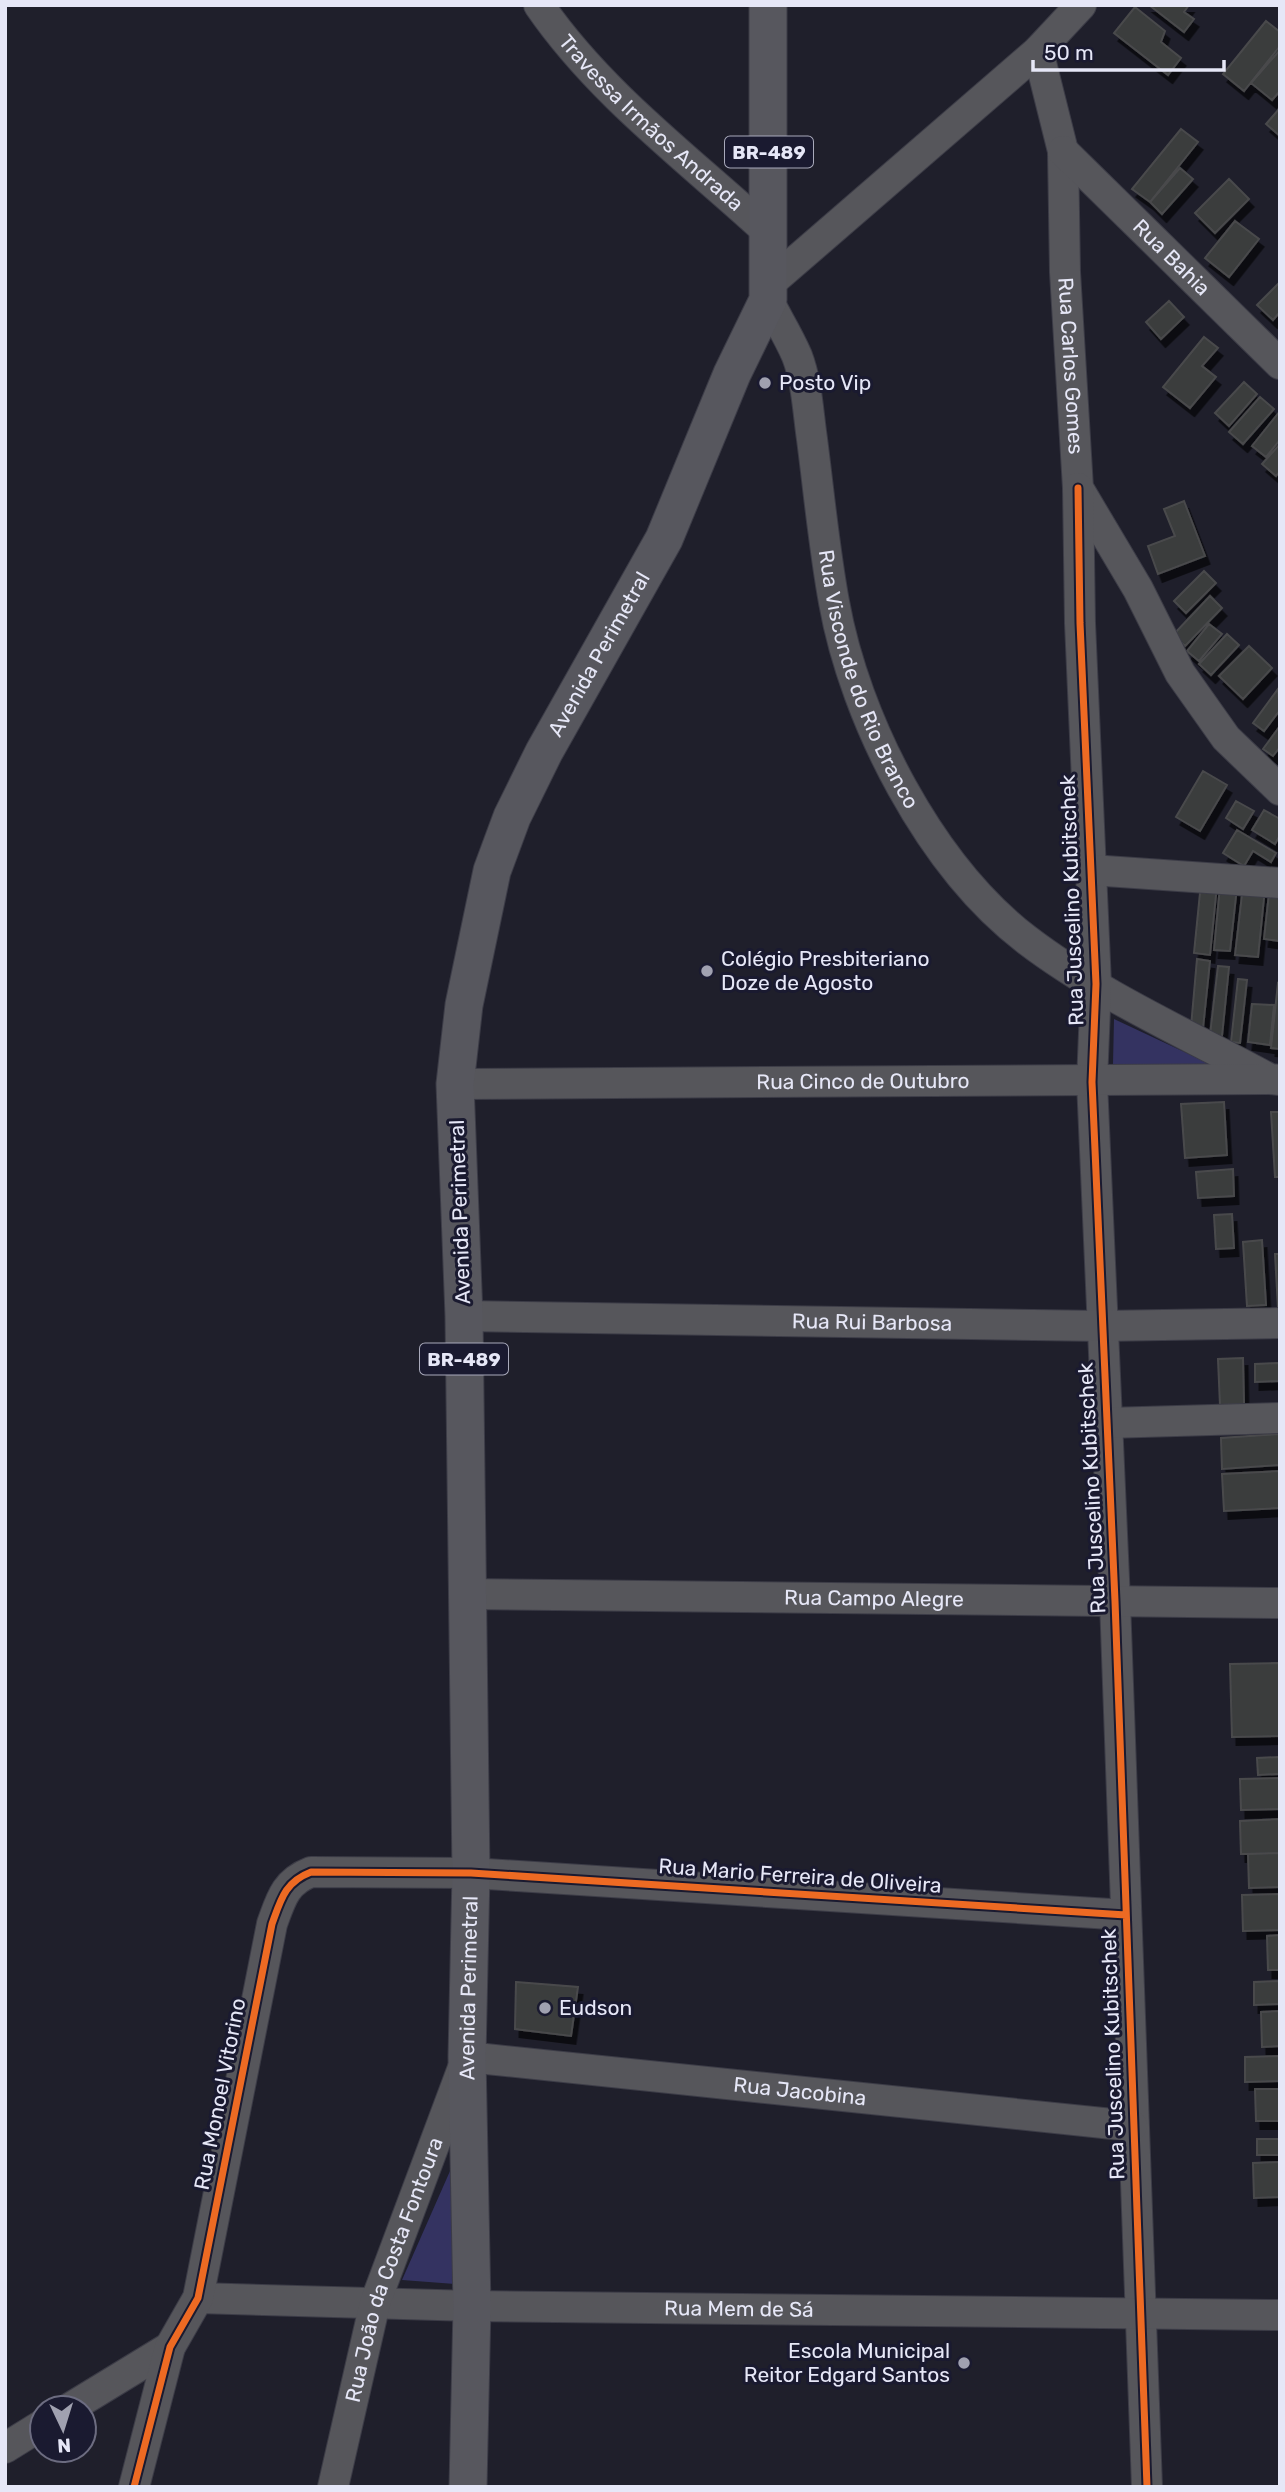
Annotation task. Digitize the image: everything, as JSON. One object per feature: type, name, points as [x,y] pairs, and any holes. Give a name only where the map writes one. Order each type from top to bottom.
[{"type":"main road","name":"Avenida Perimetral","points":[[468,2487],[472,2306],[467,2057],[471,1873],[464,1316],[455,1084],[464,1005],[492,871],[512,817],[544,752],[664,539],[768,292],[768,5]]},
{"type":"street","name":"Travessa Irmãos Andrada","points":[[539,5],[558,32],[629,108],[769,233]]},
{"type":"street","points":[[768,292],[1038,51],[1072,10]]},
{"type":"street","name":"Rua Carlos Gomes","points":[[1038,51],[1062,150],[1065,272],[1078,488],[1138,589],[1180,673],[1226,738],[1280,790]]},
{"type":"street","name":"Rua Bahia","points":[[1062,150],[1280,364]]},
{"type":"street","name":"Rua Visconde do Rio Branco","points":[[768,292],[797,357],[806,397],[834,603],[850,672],[880,741],[917,812],[953,863],[990,908],[1028,941],[1096,984]]},
{"type":"street","name":"Rua Juscelino Kubitschek","points":[[1078,488],[1096,984],[1092,1082],[1115,1601],[1147,2487]]},
{"type":"street","points":[[1091,870],[1280,883]]},
{"type":"street","name":"Rua Cinco de Outubro","points":[[1096,984],[1275,1080]]},
{"type":"street","name":"Rua Cinco de Outubro","points":[[455,1084],[1275,1080]]},
{"type":"street","name":"Rua Rui Barbosa","points":[[464,1316],[1101,1326],[1280,1323]]},
{"type":"street","points":[[1107,1423],[1280,1418]]},
{"type":"street","name":"Rua Campo Alegre","points":[[466,1594],[1280,1603]]},
{"type":"street","name":"Rua Monoel Vitorino","points":[[134,2487],[170,2347],[198,2298],[272,1924],[282,1896],[295,1878],[311,1872],[471,1873]]},
{"type":"street","name":"Rua Mario Ferreira de Oliveira","points":[[471,1873],[1126,1916]]},
{"type":"street","name":"Rua Jacobina","points":[[467,2057],[1132,2126]]},
{"type":"street","name":"Rua João da Costa Fontoura","points":[[334,2487],[375,2303],[467,2057]]},
{"type":"street","name":"Rua Mem de Sá","points":[[198,2298],[472,2306],[1280,2315]]},
{"type":"street","points":[[93,2394],[170,2347]]},
{"type":"street","points":[[5,2448],[28,2434]]},
{"type":"shaded area","points":[[1114,1019],[1212,1065],[1113,1064]]},
{"type":"shaded area","points":[[454,2162],[455,2284],[402,2280]]},
{"type":"building","points":[[1149,5],[1189,5],[1184,12],[1194,19],[1184,32]]},
{"type":"building","points":[[1135,7],[1165,31],[1161,42],[1181,58],[1168,75],[1114,33]]},
{"type":"building","points":[[1266,21],[1280,32],[1280,46],[1244,91],[1223,74]]},
{"type":"building","points":[[1280,50],[1280,91],[1272,100],[1251,83]]},
{"type":"building","points":[[1280,108],[1280,136],[1266,124]]},
{"type":"building","points":[[1181,129],[1198,142],[1150,202],[1132,189]]},
{"type":"building","points":[[1180,168],[1193,179],[1162,214],[1150,202]]},
{"type":"building","points":[[1229,179],[1249,199],[1215,233],[1195,213]]},
{"type":"building","points":[[1235,221],[1259,239],[1229,277],[1205,258]]},
{"type":"building","points":[[1280,282],[1280,312],[1273,320],[1257,305]]},
{"type":"building","points":[[1169,301],[1184,317],[1161,339],[1146,322]]},
{"type":"building","points":[[1204,337],[1218,348],[1202,366],[1216,377],[1190,408],[1163,387]]},
{"type":"building","points":[[1244,382],[1257,394],[1229,426],[1215,413]]},
{"type":"building","points":[[1260,397],[1274,409],[1243,444],[1229,432]]},
{"type":"building","points":[[1280,411],[1280,440],[1266,457],[1252,446]]},
{"type":"building","points":[[1280,444],[1280,471],[1276,476],[1262,464]]},
{"type":"building","points":[[1184,501],[1205,556],[1158,574],[1148,546],[1175,536],[1164,509]]},
{"type":"building","points":[[1204,571],[1216,583],[1186,613],[1174,601]]},
{"type":"building","points":[[1210,596],[1222,608],[1185,646],[1173,635]]},
{"type":"building","points":[[1209,624],[1222,634],[1199,661],[1187,651]]},
{"type":"building","points":[[1227,634],[1239,645],[1211,675],[1199,664]]},
{"type":"building","points":[[1249,646],[1272,668],[1243,699],[1219,676]]},
{"type":"building","points":[[1278,689],[1280,710],[1264,731],[1253,723]]},
{"type":"building","points":[[1280,726],[1280,747],[1273,756],[1263,749]]},
{"type":"building","points":[[1203,771],[1227,785],[1200,831],[1176,817]]},
{"type":"building","points":[[1236,801],[1254,811],[1243,829],[1226,818]]},
{"type":"building","points":[[1264,810],[1280,819],[1280,835],[1275,844],[1252,830]]},
{"type":"building","points":[[1237,830],[1276,853],[1271,862],[1253,851],[1244,866],[1223,853]]},
{"type":"building","points":[[1201,883],[1217,885],[1210,955],[1194,953]]},
{"type":"building","points":[[1220,886],[1237,887],[1230,951],[1214,950]]},
{"type":"building","points":[[1243,886],[1265,888],[1258,957],[1235,955]]},
{"type":"building","points":[[1269,893],[1280,894],[1280,941],[1264,939]]},
{"type":"building","points":[[1197,959],[1210,961],[1203,1028],[1191,1027]]},
{"type":"building","points":[[1218,966],[1229,967],[1222,1036],[1210,1035]]},
{"type":"building","points":[[1238,979],[1247,980],[1240,1043],[1231,1042]]},
{"type":"building","points":[[1278,983],[1280,984],[1280,1049],[1271,1048]]},
{"type":"building","points":[[1252,1004],[1274,1005],[1270,1045],[1248,1042]]},
{"type":"building","points":[[1224,1102],[1227,1155],[1185,1158],[1181,1104]]},
{"type":"building","points":[[1271,1112],[1280,1112],[1280,1177],[1275,1177]]},
{"type":"building","points":[[1233,1169],[1234,1196],[1198,1198],[1196,1172]]},
{"type":"building","points":[[1232,1214],[1234,1248],[1216,1249],[1214,1215]]},
{"type":"building","points":[[1262,1240],[1266,1305],[1247,1306],[1243,1242]]},
{"type":"building","points":[[1275,1254],[1280,1254],[1278,1308]]},
{"type":"building","points":[[1243,1358],[1244,1404],[1220,1405],[1218,1359]]},
{"type":"building","points":[[1279,1363],[1279,1381],[1255,1382],[1255,1364]]},
{"type":"building","points":[[1280,1434],[1280,1465],[1222,1469],[1221,1438]]},
{"type":"building","points":[[1280,1471],[1280,1508],[1224,1511],[1222,1474]]},
{"type":"building","points":[[1280,1663],[1280,1736],[1232,1737],[1230,1664]]},
{"type":"building","points":[[1280,1757],[1280,1774],[1258,1775],[1257,1758]]},
{"type":"building","points":[[1280,1778],[1280,1809],[1241,1810],[1240,1779]]},
{"type":"building","points":[[1280,1819],[1280,1853],[1241,1854],[1240,1821]]},
{"type":"building","points":[[1280,1853],[1280,1887],[1249,1888],[1248,1854]]},
{"type":"building","points":[[1280,1894],[1280,1930],[1243,1931],[1242,1895]]},
{"type":"building","points":[[1280,1935],[1280,1970],[1268,1970],[1267,1936]]},
{"type":"building","points":[[1280,1981],[1280,2004],[1254,2005],[1254,1982]]},
{"type":"building","name":"Eudson","points":[[516,1982],[578,1987],[571,2036],[515,2029]]},
{"type":"building","points":[[1280,2011],[1280,2046],[1262,2047],[1261,2012]]},
{"type":"building","points":[[1280,2056],[1280,2081],[1245,2082],[1245,2057]]},
{"type":"building","points":[[1255,2089],[1280,2089],[1280,2121],[1256,2121]]},
{"type":"building","points":[[1257,2139],[1280,2139],[1280,2155],[1257,2155]]},
{"type":"building","points":[[1280,2162],[1280,2197],[1254,2198],[1253,2163]]},
{"type":"cycle path","points":[[1078,488],[1080,623],[1096,984],[1092,1082],[1115,1601],[1147,2487]]},
{"type":"cycle path","points":[[134,2487],[170,2347],[198,2298],[272,1924],[285,1892],[302,1876],[311,1872],[471,1873],[1126,1915]]},
{"type":"place","name":"Posto Vip","points":[[765,383]]},
{"type":"place","name":"Colégio Presbiteriano Doze de Agosto","points":[[707,971]]},
{"type":"place","name":"Eudson","points":[[545,2008]]},
{"type":"place","name":"Escola Municipal Reitor Edgard Santos","points":[[964,2363]]}]
